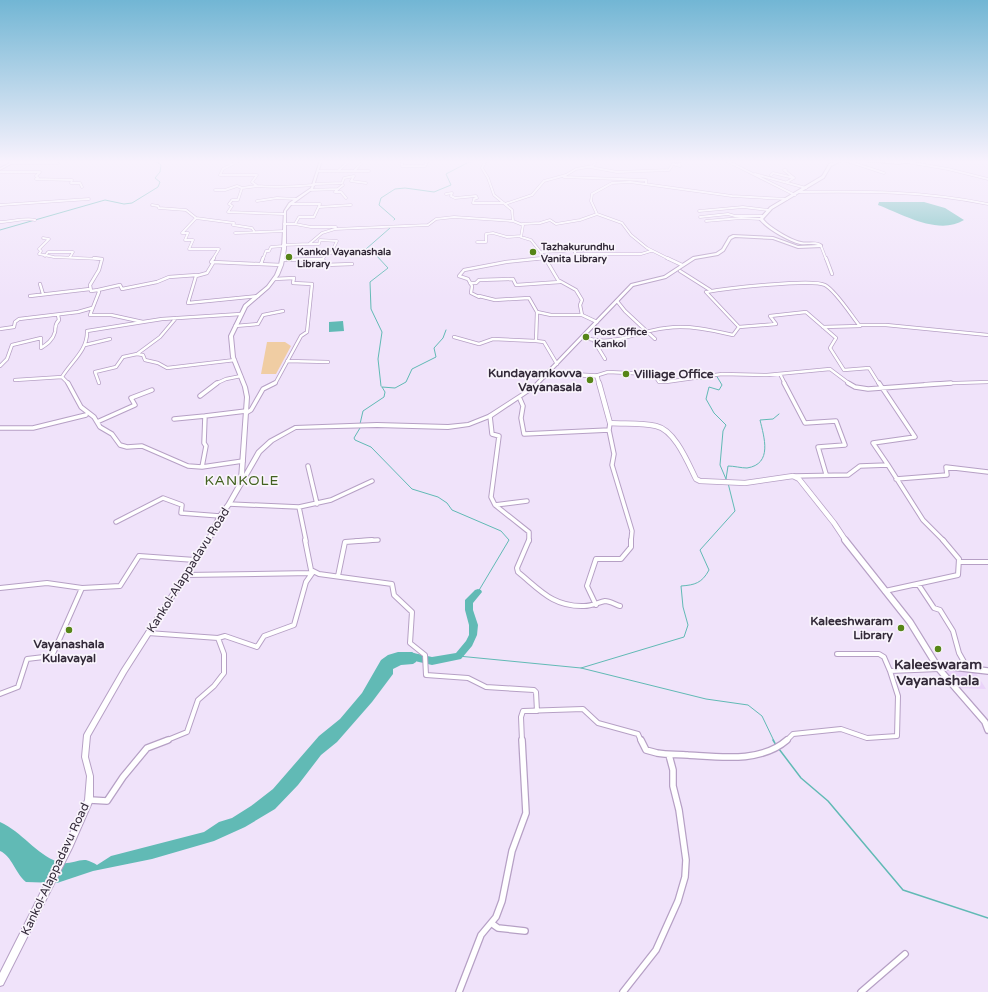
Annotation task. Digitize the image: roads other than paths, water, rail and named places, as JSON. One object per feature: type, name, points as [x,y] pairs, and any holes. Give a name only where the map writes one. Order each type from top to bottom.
[{"type":"main road","points":[[284,214],[289,206]]},
{"type":"main road","points":[[774,206],[768,210],[762,218],[764,224],[792,241],[818,243],[821,246]]},
{"type":"main road","name":"Kankol-Alappadavu Road","points":[[0,982],[69,845],[89,800],[90,776],[85,757],[87,735],[102,706],[210,537],[220,516],[229,504],[241,482],[247,397],[230,342],[235,326],[245,306],[258,296],[274,279],[282,262],[285,231],[284,214]]},
{"type":"main road","points":[[241,482],[263,447],[287,431],[296,428],[350,425],[448,427],[469,424],[490,416],[520,399],[549,373],[632,285],[665,277],[682,265],[698,257],[717,254],[723,250],[730,238],[734,236],[770,238],[798,247],[821,246]]},
{"type":"street","points":[[158,206],[159,208],[186,210],[196,218],[234,223],[233,226],[252,228],[254,231]]},
{"type":"street","points":[[232,206],[228,212],[284,214]]},
{"type":"street","points":[[295,224],[299,218],[314,217],[319,207],[330,206]]},
{"type":"street","points":[[508,206],[512,210],[513,221]]},
{"type":"street","points":[[594,206],[597,214]]},
{"type":"street","points":[[699,211],[742,207],[768,210]]},
{"type":"street","points":[[284,224],[343,228],[428,225],[443,217],[513,221],[521,224],[540,224],[550,220],[556,224],[580,220],[597,214],[615,219],[622,223],[631,235],[651,251],[682,265]]},
{"type":"street","points":[[700,217],[728,214],[762,218]]},
{"type":"street","points":[[0,222],[12,222],[31,218],[35,220]]},
{"type":"street","points":[[30,296],[90,289],[90,291],[120,285],[122,289],[156,282],[169,277],[206,274],[219,249],[189,250],[193,240],[185,240],[188,233],[182,233],[196,218]]},
{"type":"street","points":[[706,221],[762,218]]},
{"type":"street","points":[[521,224],[523,228],[521,236]]},
{"type":"street","points":[[309,244],[327,231],[343,228]]},
{"type":"street","points":[[235,233],[254,231],[285,231]]},
{"type":"street","points":[[477,242],[486,242],[486,234],[490,233],[507,237],[521,236],[531,240],[542,252],[544,258],[560,282]]},
{"type":"street","points":[[43,238],[49,238],[40,249],[41,251],[39,254],[45,256],[70,257],[90,256],[102,259],[99,270],[90,285],[90,289]]},
{"type":"street","points":[[213,262],[261,264],[323,259],[325,255],[331,253],[337,241],[320,240],[319,244],[271,246],[269,250],[266,251],[261,264]]},
{"type":"street","points":[[821,246],[832,274]]},
{"type":"street","points":[[542,252],[564,251],[585,247],[583,250],[574,251],[576,254],[641,254],[651,251]]},
{"type":"street","points":[[45,256],[48,252],[73,252],[70,257]]},
{"type":"street","points":[[536,341],[537,312],[529,298],[507,300],[480,297],[471,293],[472,289],[468,279],[460,276],[464,270],[506,262],[544,258]]},
{"type":"street","points":[[323,259],[325,265],[352,264]]},
{"type":"street","points":[[680,271],[710,290],[780,284],[822,284],[830,289],[854,320],[862,326]]},
{"type":"street","points":[[197,275],[188,303],[258,296]]},
{"type":"street","points":[[174,419],[246,412],[251,410],[263,389],[276,382],[301,336],[307,332],[312,284],[294,283],[295,278],[274,279]]},
{"type":"street","points":[[470,283],[484,280],[513,280],[516,285],[560,282],[573,288],[580,296],[582,300],[580,305],[582,315]]},
{"type":"street","points":[[40,284],[43,294]]},
{"type":"street","points":[[98,290],[99,292],[90,315],[111,315],[143,322]]},
{"type":"street","points":[[710,290],[706,292],[738,327]]},
{"type":"street","points":[[617,301],[655,339]]},
{"type":"street","points":[[0,329],[14,327],[19,319],[58,315],[92,308]]},
{"type":"street","points":[[235,326],[258,324],[263,315],[283,311]]},
{"type":"street","points":[[537,312],[551,315],[582,315],[597,322]]},
{"type":"street","points":[[738,327],[776,324],[770,316],[806,312],[836,338],[830,348],[844,370]]},
{"type":"street","points":[[62,377],[85,345],[88,335],[87,331],[176,318],[241,314]]},
{"type":"street","points":[[0,366],[7,359],[12,346],[41,338],[41,348],[51,341],[56,330],[55,324],[59,320],[58,315]]},
{"type":"street","points":[[137,354],[164,334],[176,318]]},
{"type":"street","points":[[823,327],[886,325],[988,335]]},
{"type":"street","points":[[583,337],[594,341],[658,329],[686,328],[711,329],[733,335],[738,327]]},
{"type":"street","points":[[454,337],[479,344],[492,339],[544,342],[557,364]]},
{"type":"street","points":[[85,345],[110,339]]},
{"type":"street","points":[[594,341],[606,359]]},
{"type":"street","points":[[99,383],[95,372],[116,367],[123,356],[137,354],[143,355],[145,360],[158,363],[167,368],[179,364],[214,363],[235,360]]},
{"type":"street","points":[[287,361],[328,362]]},
{"type":"street","points":[[549,373],[595,376],[608,372],[650,374],[655,376],[659,382],[666,382],[722,374],[742,376],[830,369],[844,370],[869,368],[915,437],[873,443],[923,520],[939,535],[959,559],[958,575],[885,591]]},
{"type":"street","points":[[830,369],[835,371],[856,388],[906,387],[919,384],[988,382]]},
{"type":"street","points":[[780,374],[805,423],[836,421],[845,445],[818,447],[826,474]]},
{"type":"street","points":[[200,396],[208,392],[213,385],[223,379],[241,376]]},
{"type":"street","points":[[595,376],[599,380],[606,404],[614,454],[612,465],[629,517],[632,536],[631,547],[621,559],[596,559],[587,586],[596,605]]},
{"type":"street","points":[[16,380],[62,377],[68,381],[76,402],[86,415]]},
{"type":"street","points":[[97,422],[135,405],[131,398],[152,390]]},
{"type":"street","points":[[520,399],[523,406],[521,418],[524,434],[609,430]]},
{"type":"street","points":[[0,428],[33,428],[86,415],[94,417],[100,426],[112,434],[123,447],[142,446],[173,461],[188,466],[202,467],[243,461]]},
{"type":"street","points":[[202,467],[206,446],[204,443],[205,416]]},
{"type":"street","points":[[490,416],[490,428],[492,434],[499,436],[491,497],[495,505],[529,532],[529,542],[517,568],[518,572],[544,595],[561,603],[596,605],[606,601],[620,606]]},
{"type":"street","points":[[610,423],[656,426],[664,429],[677,444],[696,479],[700,481],[745,483],[793,476],[826,474],[848,475],[860,466],[888,465]]},
{"type":"street","points":[[308,466],[317,504]]},
{"type":"street","points":[[896,479],[947,475],[946,467],[988,472]]},
{"type":"street","points":[[793,476],[799,479],[830,517],[850,548],[910,622],[937,667],[985,722],[988,730]]},
{"type":"street","points":[[229,504],[295,506],[299,508],[317,504],[346,494],[372,481]]},
{"type":"street","points":[[116,522],[165,498],[182,505],[181,512],[220,516]]},
{"type":"street","points":[[495,505],[527,501]]},
{"type":"street","points":[[299,508],[309,566],[313,572]]},
{"type":"street","points":[[338,576],[344,542],[378,540]]},
{"type":"street","points":[[0,588],[47,583],[82,588],[120,586],[139,556],[142,555],[195,560]]},
{"type":"street","points":[[959,562],[988,562]]},
{"type":"street","points":[[148,633],[218,638],[225,636],[258,647],[264,636],[294,625],[306,582],[313,572]]},
{"type":"street","points":[[185,575],[270,575],[307,574],[313,572],[392,584],[394,595],[402,600],[412,612],[410,643],[425,655],[426,674],[468,678],[486,687],[534,690],[536,692],[537,711]]},
{"type":"street","points":[[918,584],[934,608],[940,610],[954,631],[954,639],[959,653],[968,669]]},
{"type":"street","points":[[0,694],[18,687],[27,659],[52,656],[82,588]]},
{"type":"street","points":[[89,800],[107,801],[123,777],[148,748],[187,732],[198,700],[214,686],[224,673],[224,654],[218,638]]},
{"type":"street","points":[[459,992],[481,935],[496,917],[502,901],[512,851],[526,813],[521,717],[523,711],[583,709],[598,723],[638,734],[646,750],[656,754],[669,755],[690,754],[722,758],[747,757],[769,752],[785,743],[793,734],[841,729],[867,738],[897,736],[899,702],[898,692],[884,657],[879,654],[837,654]]},
{"type":"street","points":[[890,671],[937,667],[988,671]]},
{"type":"street","points":[[623,992],[656,950],[678,901],[685,877],[686,860],[679,810],[673,786],[673,770],[669,755]]},
{"type":"street","points":[[491,923],[498,928],[525,931]]},
{"type":"street","points":[[861,992],[905,954]]},
{"type":"waterway","points":[[0,230],[83,206]]},
{"type":"waterway","points":[[380,206],[395,219],[394,220]]},
{"type":"waterway","points":[[381,386],[378,359],[382,332],[371,309],[370,282],[388,268],[375,254],[366,249],[390,228]]},
{"type":"waterway","points":[[360,424],[363,411],[384,397],[385,392],[382,387],[395,388],[406,382],[412,369],[436,357],[434,348],[443,338],[446,330]]},
{"type":"waterway","points":[[699,379],[712,378],[716,375],[722,385],[719,390],[709,387],[706,399],[714,413],[726,425],[723,431],[720,465],[726,479],[728,466],[747,468],[761,461],[764,456],[765,449],[760,420],[773,419],[779,414]]},
{"type":"waterway","points":[[360,428],[354,438],[355,440],[371,447],[412,489],[438,497],[447,503],[452,510],[501,531],[509,540],[478,592]]},
{"type":"waterway","points":[[581,668],[684,637],[688,625],[683,607],[681,586],[690,585],[701,581],[709,570],[700,550],[735,511],[728,483]]},
{"type":"waterway","points":[[409,656],[432,661],[458,656],[469,644],[473,635],[474,625],[469,610],[469,600],[478,592]]},
{"type":"waterway","points":[[458,656],[581,668]]},
{"type":"waterway","points":[[581,668],[706,699],[748,705],[762,716],[774,741]]},
{"type":"waterway","points":[[773,740],[776,745]]},
{"type":"waterway","points":[[779,749],[801,778],[828,801],[903,890],[988,918]]},
{"type":"place","name":"Tazhakurundhu Vanita Library","points":[[533,252]]},
{"type":"place","name":"Kankol Vayanashala Library","points":[[289,257]]},
{"type":"place","name":"Post Office Kankol","points":[[586,337]]},
{"type":"place","name":"Villiage Office","points":[[626,374]]},
{"type":"place","name":"Kundayamkovva Vayanasala","points":[[590,380]]},
{"type":"place","name":"Kaleeshwaram Library","points":[[901,628]]},
{"type":"place","name":"Vayanashala Kulavayal","points":[[69,630]]},
{"type":"place","name":"Kaleeswaram Vayanashala","points":[[938,649]]},
{"type":"district","name":"KANKOLE","points":[[242,480]]}]
